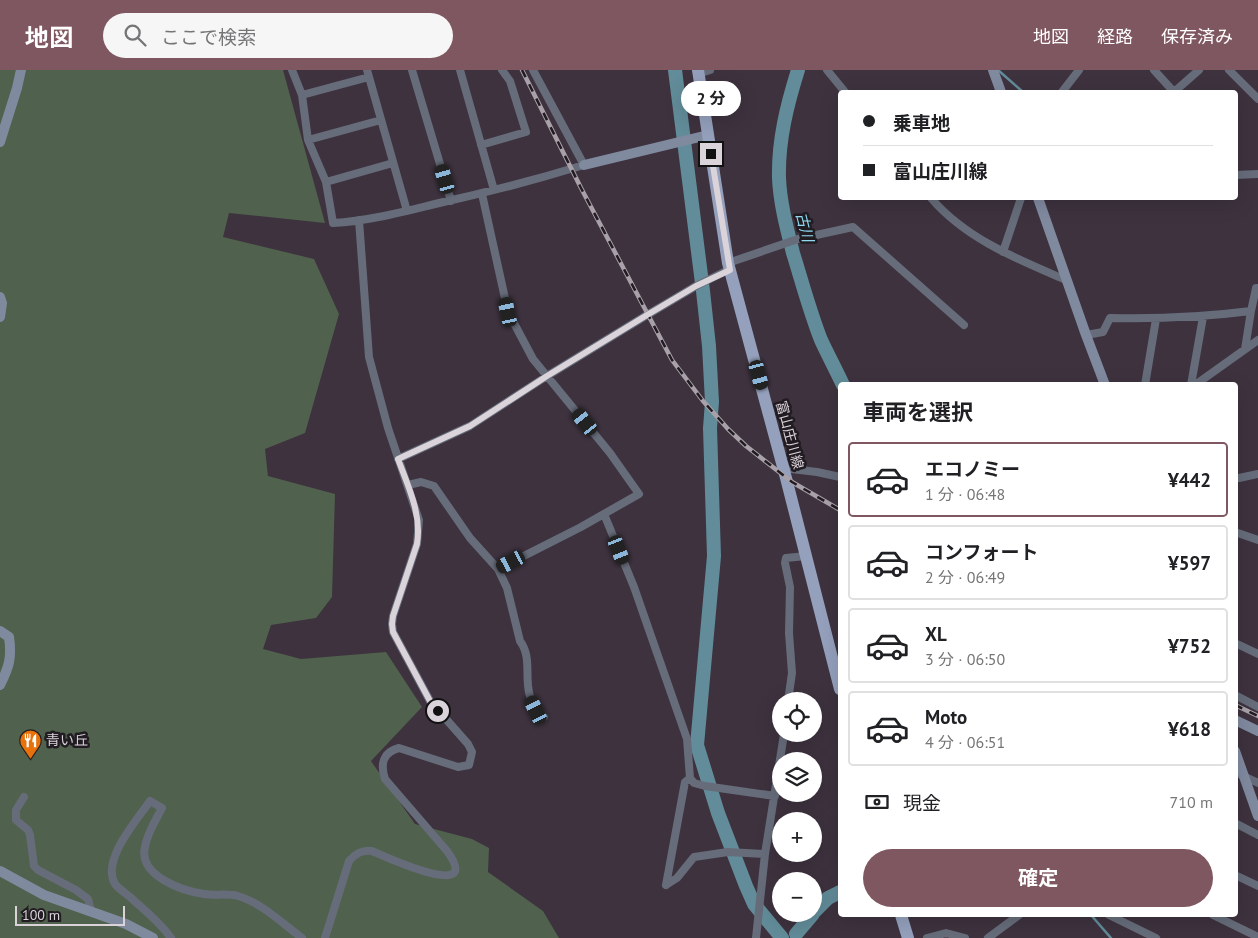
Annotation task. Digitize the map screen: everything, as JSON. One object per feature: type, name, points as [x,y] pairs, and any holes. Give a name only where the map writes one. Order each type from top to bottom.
[{"type":"main road","name":"富山庄川線","points":[[702,71],[708,135],[729,266],[838,681]]},
{"type":"main road","points":[[902,917],[908,938]]},
{"type":"street","points":[[0,142],[17,88],[20,70]]},
{"type":"street","points":[[292,70],[302,95],[308,140],[326,182],[333,222],[359,220],[407,211],[482,194],[584,165],[708,135]]},
{"type":"street","points":[[412,70],[451,201]]},
{"type":"street","points":[[460,70],[494,190]]},
{"type":"street","points":[[481,145],[526,132],[510,81],[502,70]]},
{"type":"street","points":[[533,70],[584,165]]},
{"type":"street","points":[[827,70],[843,90]]},
{"type":"street","points":[[993,70],[1000,90]]},
{"type":"street","points":[[1064,90],[1079,70]]},
{"type":"street","points":[[1154,70],[1172,90]]},
{"type":"street","points":[[1176,90],[1199,70]]},
{"type":"street","points":[[1229,70],[1258,99]]},
{"type":"street","points":[[302,95],[368,74],[407,211]]},
{"type":"street","points":[[308,140],[381,120]]},
{"type":"street","points":[[326,182],[393,163]]},
{"type":"street","points":[[1238,175],[1258,174]]},
{"type":"street","points":[[482,194],[508,312],[533,358],[610,453],[639,494],[581,527],[498,569]]},
{"type":"street","points":[[933,200],[968,232],[1003,252],[1066,280]]},
{"type":"street","points":[[1003,252],[1020,200]]},
{"type":"street","points":[[1039,200],[1104,382]]},
{"type":"street","points":[[325,938],[348,862],[355,855],[365,850],[372,851],[432,875],[441,876],[449,876],[454,872],[456,866],[455,861],[447,851],[385,779],[382,770],[382,760],[386,754],[399,748],[458,767],[468,765],[472,752],[468,744],[430,701],[393,632],[393,616],[417,544],[419,532],[418,520],[408,485],[398,459],[369,357],[359,220]]},
{"type":"street","points":[[398,459],[470,426],[547,376],[696,286],[711,279],[729,266],[798,239],[853,227],[964,325]]},
{"type":"street","points":[[1245,349],[1251,311],[1256,288],[1258,288]]},
{"type":"street","points":[[0,297],[2,303],[0,317]]},
{"type":"street","points":[[1086,335],[1103,332],[1110,318],[1203,317],[1251,311]]},
{"type":"street","points":[[1192,382],[1203,317]]},
{"type":"street","points":[[1146,382],[1156,319]]},
{"type":"street","points":[[1199,382],[1258,340]]},
{"type":"street","points":[[783,468],[838,477]]},
{"type":"street","points":[[1239,478],[1258,474]]},
{"type":"street","points":[[408,485],[421,482],[434,486],[470,538],[498,569],[506,588],[520,641],[524,646],[528,692],[536,710],[544,717]]},
{"type":"street","points":[[604,514],[634,587],[687,739],[690,778],[694,783],[705,786],[772,796]]},
{"type":"street","points":[[1238,533],[1258,540]]},
{"type":"street","points":[[789,692],[792,673],[789,634],[790,587],[785,563],[786,558],[806,556]]},
{"type":"street","points":[[0,631],[9,637],[11,649],[10,664],[0,685]]},
{"type":"street","points":[[1238,644],[1258,654]]},
{"type":"street","points":[[1238,697],[1258,707]]},
{"type":"street","points":[[1238,721],[1258,731]]},
{"type":"street","points":[[1239,774],[1258,783]]},
{"type":"street","points":[[1239,774],[1258,816]]},
{"type":"street","points":[[690,778],[685,782],[666,885],[677,878],[694,857],[728,852],[765,854]]},
{"type":"street","points":[[24,798],[16,810],[16,820],[28,830],[30,835],[34,866],[88,899],[91,910]]},
{"type":"street","points":[[171,938],[158,922],[115,884],[113,874],[112,861],[117,849],[150,801],[162,808],[144,847],[147,861],[156,875],[173,885],[202,894],[229,894],[250,901],[302,938]]},
{"type":"street","points":[[756,938],[765,854],[773,802]]},
{"type":"street","points":[[1238,824],[1258,834]]},
{"type":"street","points":[[0,871],[44,895],[91,910],[104,918],[126,924],[153,938]]},
{"type":"street","points":[[1238,876],[1258,886]]},
{"type":"street","points":[[988,938],[1016,917]]},
{"type":"street","points":[[1113,917],[1156,938]]},
{"type":"street","points":[[1217,917],[1258,937]]},
{"type":"street","points":[[927,938],[946,933],[964,938]]},
{"type":"green space","points":[[0,70],[283,70],[325,223],[229,213],[223,237],[314,259],[339,314],[305,433],[265,449],[268,476],[335,494],[332,597],[316,618],[271,625],[263,649],[301,659],[386,652],[422,707],[371,761],[415,824],[472,839],[489,848],[488,872],[543,911],[559,938],[0,938]]},
{"type":"waterway","points":[[675,70],[703,291],[709,346],[712,402],[710,428],[714,556],[697,745],[718,813],[746,886],[754,904],[782,938]]},
{"type":"waterway","name":"古川","points":[[798,70],[787,110],[780,150],[779,178],[781,197],[793,253],[813,319],[842,382]]},
{"type":"waterway","points":[[998,70],[1021,90]]},
{"type":"waterway","name":"古川","points":[[822,904],[828,898],[838,893]]},
{"type":"waterway","points":[[1093,917],[1111,938]]},
{"type":"waterway","name":"古川","points":[[796,934],[806,922]]},
{"type":"railway","points":[[522,70],[581,188],[672,360],[703,401],[746,446],[792,482],[838,509]]},
{"type":"railway","points":[[1238,706],[1258,716]]},
{"type":"place","name":"青い丘","points":[[30,759]]},
{"type":"route","points":[[438,711],[430,701],[393,632],[393,616],[417,544],[419,532],[418,520],[408,485],[398,459],[470,426],[647,315],[696,286],[730,270],[711,154]]}]
